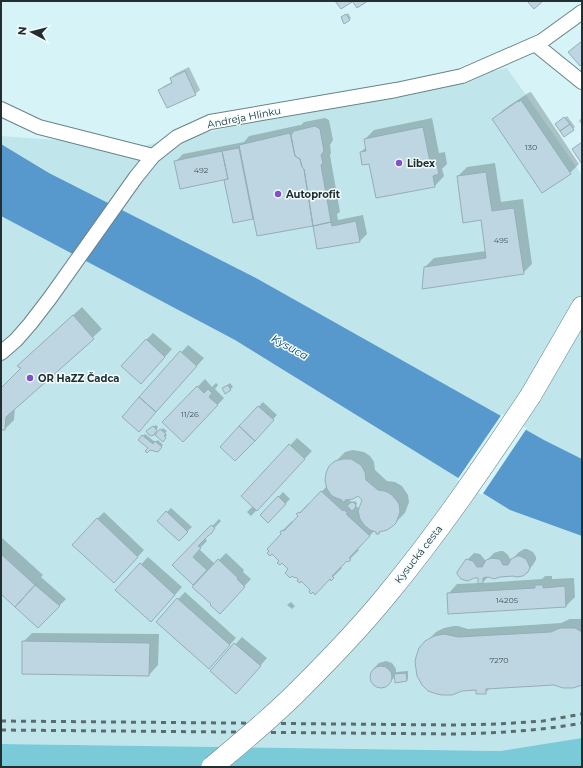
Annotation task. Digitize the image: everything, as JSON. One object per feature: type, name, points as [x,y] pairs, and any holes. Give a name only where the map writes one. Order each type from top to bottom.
[{"type":"main road","name":"Kysucká cesta","points":[[212,767],[301,688],[344,644],[386,596],[454,507],[494,451],[531,395],[582,307]]},
{"type":"street","name":"Andreja Hlinku","points":[[1,353],[16,340],[30,324],[136,177],[153,156],[177,137],[210,122],[396,90],[462,76],[542,41],[582,12]]},
{"type":"street","points":[[535,44],[582,82]]},
{"type":"street","points":[[1,109],[39,127],[153,156]]},
{"type":"shaded area","points":[[507,68],[582,175],[582,459],[544,440],[256,278],[49,173],[1,144],[1,136],[142,146]]},
{"type":"shaded area","points":[[1,216],[235,340],[510,510],[582,536],[582,738],[500,751],[1,744]]},
{"type":"shaded area","points":[[582,738],[582,767],[1,767],[1,744],[500,751]]},
{"type":"water","name":"Kysuca","points":[[1,144],[49,173],[256,278],[544,440],[582,459],[582,536],[510,510],[235,340],[1,216]]},
{"type":"pier","points":[[502,414],[527,428],[482,495],[457,480]]},
{"type":"building","points":[[335,1],[352,1],[352,2],[341,9]]},
{"type":"building","points":[[352,1],[368,1],[357,8]]},
{"type":"building","points":[[527,1],[543,1],[534,9]]},
{"type":"building","points":[[346,14],[350,20],[344,24],[341,17]]},
{"type":"building","points":[[582,41],[582,64],[580,66],[568,52]]},
{"type":"building","points":[[185,71],[196,95],[167,108],[158,90],[172,83],[170,78]]},
{"type":"building","points":[[521,100],[571,174],[542,193],[492,119]]},
{"type":"building","points":[[564,117],[570,124],[560,131],[555,124]]},
{"type":"building","points":[[570,124],[574,130],[564,137],[560,131]]},
{"type":"building","name":"Autoprofit","points":[[315,126],[320,129],[324,151],[321,155],[323,163],[321,165],[331,222],[313,226],[304,169],[300,159],[295,156],[291,135],[294,131]]},
{"type":"building","name":"Libex","points":[[423,127],[430,162],[436,161],[439,174],[433,176],[435,187],[376,198],[369,164],[362,165],[360,152],[366,151],[364,139]]},
{"type":"building","name":"Autoprofit","points":[[290,133],[295,156],[300,159],[304,169],[313,226],[257,236],[239,145]]},
{"type":"building","points":[[582,142],[582,164],[572,149]]},
{"type":"building","points":[[239,148],[253,219],[233,223],[224,180],[228,179],[222,151]]},
{"type":"building","points":[[222,151],[228,179],[180,189],[174,161]]},
{"type":"building","points":[[486,172],[492,211],[514,208],[524,274],[422,289],[424,267],[486,258],[481,220],[463,223],[457,176]]},
{"type":"building","points":[[356,221],[360,242],[317,249],[313,226],[331,222],[332,226]]},
{"type":"building","name":"OR HaZZ Čadca","points":[[73,315],[94,339],[6,417],[5,430],[1,430],[1,388],[21,368],[17,366]]},
{"type":"building","points":[[146,339],[165,357],[141,384],[121,366]]},
{"type":"building","points":[[180,351],[197,366],[156,412],[139,397]]},
{"type":"building","points":[[228,385],[231,390],[225,394],[222,388]]},
{"type":"building","points":[[197,386],[204,393],[208,389],[212,393],[209,397],[218,405],[183,442],[162,422]]},
{"type":"building","points":[[139,397],[156,412],[139,432],[122,417]]},
{"type":"building","points":[[258,406],[274,420],[255,441],[239,426]]},
{"type":"building","points":[[153,426],[157,430],[154,435],[151,436],[146,431]]},
{"type":"building","points":[[239,426],[255,441],[235,461],[220,447]]},
{"type":"building","points":[[160,429],[166,434],[164,436],[166,438],[163,442],[155,435]]},
{"type":"building","points":[[142,435],[153,444],[155,441],[162,447],[158,452],[150,450],[147,453],[145,451],[148,448],[138,440]]},
{"type":"building","points":[[289,444],[305,459],[257,511],[241,496]]},
{"type":"building","points":[[351,459],[361,465],[365,472],[366,480],[378,490],[385,491],[392,495],[397,501],[400,512],[396,523],[393,526],[387,530],[379,532],[379,534],[376,534],[376,532],[370,530],[364,525],[360,519],[358,511],[362,500],[358,496],[342,502],[342,500],[331,495],[327,489],[325,481],[326,473],[329,466],[335,461]]},
{"type":"building","points":[[321,491],[343,511],[344,510],[348,513],[346,514],[370,536],[349,558],[351,560],[348,562],[347,561],[332,576],[334,578],[331,581],[330,579],[315,595],[313,592],[311,594],[309,592],[310,590],[301,581],[300,583],[297,581],[298,579],[296,577],[295,578],[292,576],[290,578],[285,573],[288,569],[282,563],[280,565],[277,563],[279,561],[272,554],[270,556],[267,553],[269,551],[267,549],[281,534],[280,532],[282,530],[284,531],[298,516],[296,514],[299,512],[300,513]]},
{"type":"building","points":[[278,496],[286,504],[268,523],[260,515]]},
{"type":"building","points":[[353,502],[356,505],[352,511],[347,506]]},
{"type":"building","points":[[166,511],[188,532],[179,541],[157,521]]},
{"type":"building","points":[[97,518],[138,557],[114,583],[72,545]]},
{"type":"building","points":[[211,525],[215,528],[211,534],[198,546],[201,548],[193,557],[207,570],[193,585],[172,565]]},
{"type":"building","points":[[1,554],[35,585],[15,607],[1,594]]},
{"type":"building","points":[[517,556],[526,559],[530,568],[523,576],[500,577],[494,579],[488,577],[483,578],[483,583],[478,584],[478,578],[468,581],[461,579],[457,574],[466,559],[473,561],[477,567],[482,567],[486,560],[492,558],[499,559],[503,565],[508,565],[511,559]]},
{"type":"building","points":[[218,559],[238,578],[237,579],[245,587],[220,614],[192,587]]},
{"type":"building","points":[[140,563],[175,595],[151,622],[115,590]]},
{"type":"building","points":[[35,585],[60,606],[38,628],[15,607]]},
{"type":"building","points":[[535,585],[543,585],[543,588],[565,586],[566,607],[448,614],[447,593],[535,588]]},
{"type":"building","points":[[177,598],[230,645],[209,669],[156,622]]},
{"type":"building","points":[[560,628],[575,628],[582,632],[582,685],[573,688],[563,688],[554,685],[486,689],[486,694],[476,694],[476,690],[462,691],[452,695],[442,695],[428,691],[422,685],[417,676],[415,662],[419,648],[425,641],[434,636],[444,634],[458,637],[551,632]]},
{"type":"building","points":[[22,641],[150,643],[149,676],[22,674]]},
{"type":"building","points":[[234,643],[261,666],[236,694],[210,671]]},
{"type":"building","points":[[377,666],[385,666],[392,673],[392,681],[385,688],[377,688],[370,681],[370,673]]},
{"type":"building","points":[[406,673],[407,681],[395,683],[394,674]]},
{"type":"railway","points":[[1,721],[453,725],[543,721],[582,714]]},
{"type":"railway","points":[[1,730],[453,734],[518,731],[582,723]]},
{"type":"place","name":"Libex","points":[[399,163]]},
{"type":"place","name":"Autoprofit","points":[[278,194]]},
{"type":"place","name":"OR HaZZ Čadca","points":[[30,378]]}]
